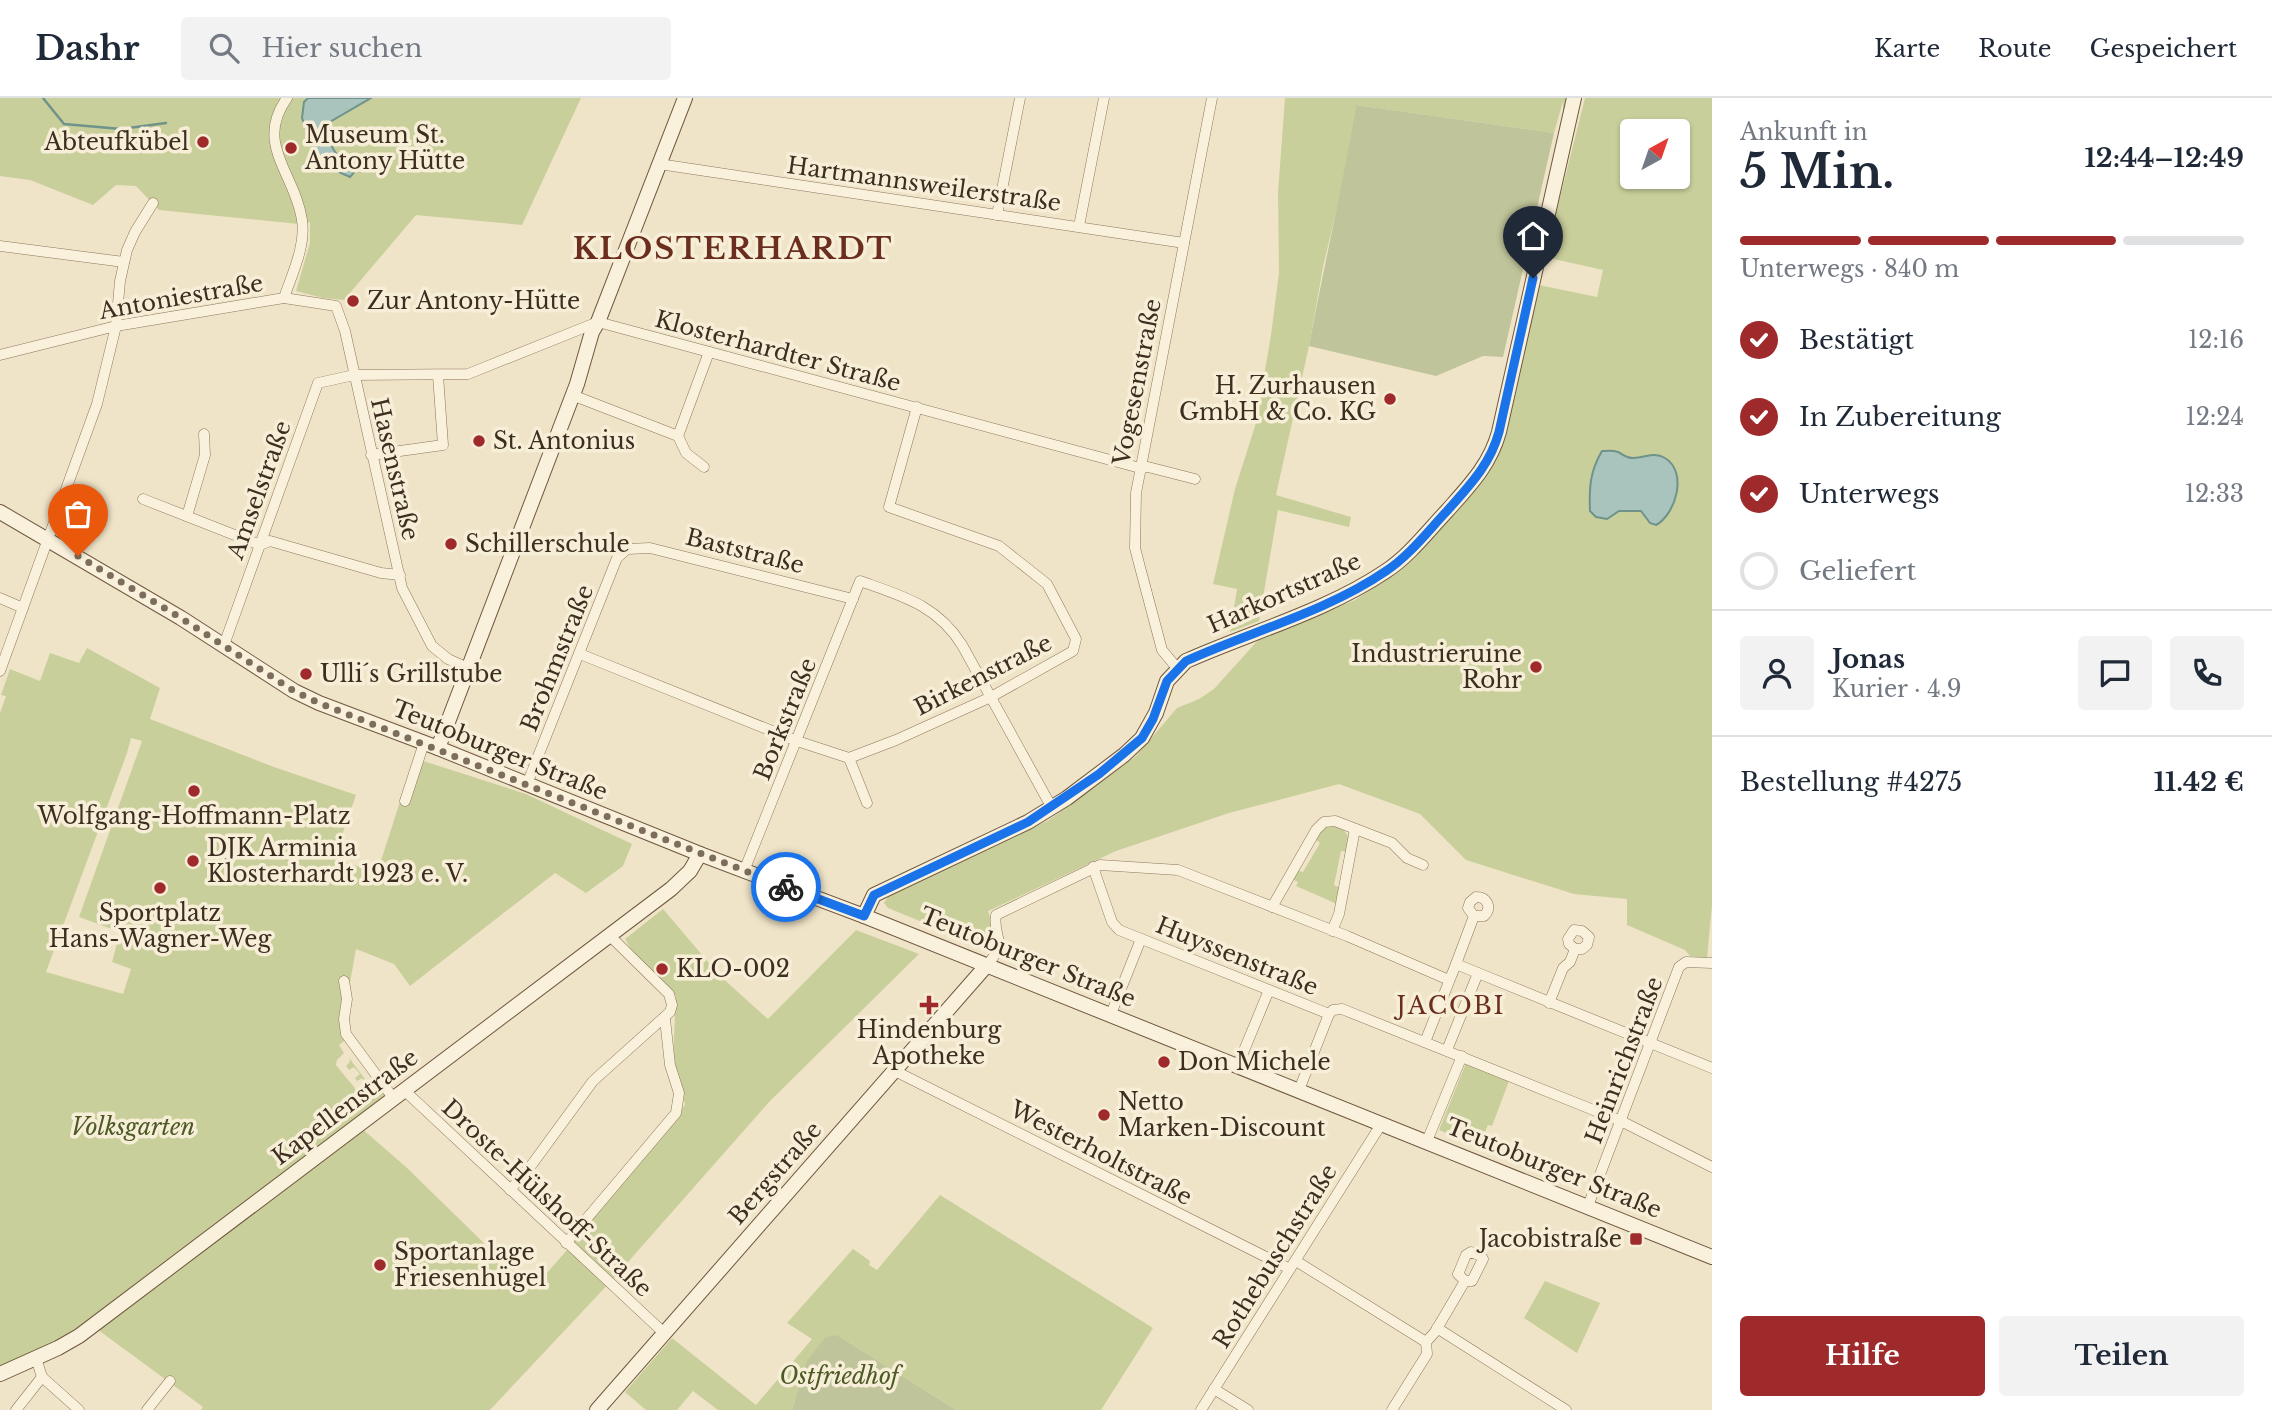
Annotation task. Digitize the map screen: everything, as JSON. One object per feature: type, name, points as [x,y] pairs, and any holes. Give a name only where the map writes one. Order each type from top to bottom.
[{"type":"street","name":"Antoniestraße","points":[[0,355],[116,326],[284,299],[302,242],[303,230],[296,193],[274,147],[276,115],[287,98]]},
{"type":"street","points":[[405,801],[468,668],[572,395],[592,332],[685,98]]},
{"type":"street","points":[[997,215],[1020,98]]},
{"type":"street","points":[[1079,226],[1104,98]]},
{"type":"street","name":"Vogesenstraße","points":[[1177,668],[1162,650],[1135,548],[1134,522],[1140,468],[1212,98]]},
{"type":"street","name":"Harkortstraße","points":[[1177,668],[1202,653],[1345,594],[1388,570],[1483,470],[1499,432],[1574,98]]},
{"type":"street","name":"Hartmannsweilerstraße","points":[[659,164],[1184,243]]},
{"type":"street","points":[[0,671],[92,420],[116,326],[124,262],[135,232],[153,203]]},
{"type":"street","points":[[0,246],[124,262]]},
{"type":"street","name":"Hasenstraße","points":[[284,299],[336,306],[345,331],[402,588],[432,646],[448,659],[468,668]]},
{"type":"street","points":[[354,375],[468,373],[484,369],[598,322]]},
{"type":"street","name":"Klosterhardter Straße","points":[[598,322],[1140,468],[1148,467],[1195,479]]},
{"type":"street","points":[[678,436],[709,352]]},
{"type":"street","name":"Amselstraße","points":[[224,645],[318,383],[354,375]]},
{"type":"street","points":[[371,455],[443,445],[438,375]]},
{"type":"street","points":[[572,395],[678,436],[686,453],[704,467]]},
{"type":"street","name":"Birkenstraße","points":[[849,758],[886,745],[991,697],[1073,651],[1076,639],[1047,584],[999,546],[889,507],[917,407]]},
{"type":"street","points":[[187,516],[205,455],[204,434]]},
{"type":"street","points":[[143,499],[260,544],[270,541],[381,573],[400,575]]},
{"type":"street","name":"Teutoburger Straße","points":[[0,512],[48,538],[307,698],[700,854],[871,918],[1712,1256]]},
{"type":"street","name":"Baststraße","points":[[627,549],[650,548],[853,599]]},
{"type":"street","name":"Brohmstraße","points":[[527,784],[617,558],[627,549]]},
{"type":"street","name":"Borkstraße","points":[[744,871],[860,581],[910,600],[937,615],[956,636],[991,697]]},
{"type":"street","points":[[0,598],[23,608]]},
{"type":"street","points":[[580,654],[797,741],[849,758],[867,803]]},
{"type":"street","points":[[871,918],[874,895],[1009,832],[1052,808],[1124,755],[1142,738],[1153,719],[1167,681],[1177,668]]},
{"type":"street","points":[[991,697],[1052,808]]},
{"type":"street","points":[[1272,907],[1324,822],[1335,821],[1392,843],[1407,858],[1423,865]]},
{"type":"street","points":[[1332,931],[1339,914],[1355,829]]},
{"type":"street","name":"Kapellenstraße","points":[[0,1374],[79,1336],[610,936],[682,880],[700,854]]},
{"type":"street","points":[[987,965],[998,953],[1000,944],[996,915],[1101,865],[1184,872],[1449,980]]},
{"type":"street","name":"Huyssenstraße","points":[[1093,867],[1115,927],[1329,1014],[1333,1010],[1342,1009],[1462,1056],[1621,1121],[1712,1167]]},
{"type":"street","points":[[1425,1042],[1474,916]]},
{"type":"street","points":[[510,1190],[533,1163],[587,1087],[604,1069],[665,1019],[672,1008],[669,994],[610,936]]},
{"type":"street","points":[[1111,1014],[1142,939]]},
{"type":"street","points":[[1549,1003],[1563,968],[1570,962],[1575,949]]},
{"type":"street","name":"Heinrichstraße","points":[[1588,1206],[1679,967],[1686,962],[1712,963]]},
{"type":"street","points":[[1456,964],[1712,1068]]},
{"type":"street","name":"Bergstraße","points":[[597,1410],[987,965]]},
{"type":"street","points":[[1447,1050],[1478,973]]},
{"type":"street","name":"Droste-Hülshoff-Straße","points":[[344,981],[347,999],[344,1019],[346,1034],[400,1095],[510,1190],[664,1333]]},
{"type":"street","points":[[1238,1065],[1269,990]]},
{"type":"street","points":[[1299,1090],[1329,1014]]},
{"type":"street","points":[[566,1243],[676,1113],[679,1093],[670,1065],[665,1019]]},
{"type":"street","points":[[1427,1141],[1462,1056]]},
{"type":"street","name":"Westerholtstraße","points":[[894,1071],[1293,1265],[1426,1342]]},
{"type":"street","name":"Rothebuschstraße","points":[[1201,1410],[1382,1123]]},
{"type":"street","points":[[1392,1410],[1427,1354],[1426,1342],[1465,1281]]},
{"type":"street","points":[[1437,1328],[1566,1410]]},
{"type":"street","points":[[36,1358],[42,1377],[79,1410]]},
{"type":"street","points":[[16,1410],[42,1377]]},
{"type":"street","points":[[147,1410],[170,1381]]},
{"type":"street","points":[[1214,1389],[1248,1410]]},
{"type":"green space","points":[[0,98],[581,98],[522,225],[416,215],[344,300],[296,291],[310,243],[310,222],[299,224],[159,210],[136,186],[116,185],[93,205],[30,180],[0,176]]},
{"type":"green space","points":[[1285,98],[1568,98],[1563,113],[1563,101],[1554,133],[1356,105],[1343,182],[1276,495],[1351,517],[1349,527],[1278,510],[1259,621],[1230,632],[1237,589],[1213,584],[1235,489],[1256,423],[1271,335],[1279,273],[1278,192]]},
{"type":"green space","points":[[1585,98],[1712,98],[1712,905],[1707,958],[1690,956],[1685,950],[1627,925],[1627,899],[1574,894],[1466,860],[1420,814],[1339,784],[1229,813],[1116,851],[988,911],[995,933],[995,952],[888,908],[884,903],[888,897],[1049,820],[1135,757],[1177,708],[1214,689],[1260,638],[1355,600],[1397,572],[1489,471],[1503,444],[1539,285],[1597,297],[1603,270],[1545,257]]},
{"type":"green space","points":[[1356,105],[1554,133],[1503,357],[1483,356],[1436,376],[1309,346]]},
{"type":"green space","name":"Volksgarten","points":[[87,648],[160,688],[150,719],[274,767],[356,795],[334,858],[377,873],[414,758],[526,794],[632,844],[623,866],[586,893],[555,873],[410,986],[394,964],[356,949],[347,999],[351,1036],[339,1045],[344,1053],[336,1065],[358,1092],[368,1085],[362,1078],[357,1081],[355,1078],[360,1074],[354,1067],[349,1070],[346,1066],[350,1062],[349,1058],[374,1091],[381,1086],[385,1095],[360,1127],[406,1167],[532,1290],[685,1105],[673,1059],[676,996],[631,949],[625,939],[663,909],[720,976],[768,1019],[856,930],[919,954],[770,1101],[613,1279],[490,1410],[201,1410],[203,1407],[86,1321],[50,1347],[0,1368],[0,713],[6,696],[1,695],[10,669],[40,681],[50,653],[79,663]],"holes":[[[131,738],[142,741],[79,917],[120,932],[112,962],[131,969],[123,994],[46,972]]]},
{"type":"green space","points":[[1335,825],[1346,832],[1349,843],[1348,852],[1341,851],[1334,885],[1340,888],[1337,904],[1296,886],[1298,882],[1292,879],[1297,870],[1303,872],[1320,843],[1315,839],[1319,833]]},
{"type":"green space","points":[[1466,1063],[1509,1081],[1492,1126],[1488,1125],[1479,1146],[1439,1130]]},
{"type":"green space","points":[[940,1195],[1153,1328],[1101,1410],[956,1410],[837,1335],[806,1362],[792,1410],[718,1410],[693,1391],[677,1410],[646,1410],[625,1392],[672,1338],[756,1405],[812,1339],[787,1323],[853,1249],[870,1261],[869,1265],[877,1270]]},
{"type":"green space","points":[[1545,1281],[1600,1303],[1577,1353],[1524,1318]]},
{"type":"green space","name":"Ostfriedhof","points":[[837,1335],[956,1410],[792,1410],[806,1362],[826,1337]]},
{"type":"water","points":[[308,98],[371,98],[323,126],[339,158],[357,169],[350,177],[321,164],[316,157],[302,118],[304,102]]},
{"type":"water","points":[[1602,451],[1616,451],[1631,458],[1657,455],[1672,464],[1678,482],[1677,493],[1663,520],[1656,525],[1650,523],[1641,511],[1619,511],[1607,519],[1596,517],[1590,511],[1591,480]]},
{"type":"waterway","points":[[43,98],[64,124],[121,129],[166,123]]},
{"type":"way so far","points":[[78,556],[294,691],[319,703],[786,887]]},
{"type":"place","name":"Abteufkübel","points":[[203,142]]},
{"type":"place","name":"Museum St. Antony Hütte","points":[[291,148]]},
{"type":"place","name":"Zur Antony-Hütte","points":[[353,301]]},
{"type":"place","name":"H. Zurhausen GmbH & Co. KG","points":[[1390,399]]},
{"type":"place","name":"St. Antonius","points":[[479,441]]},
{"type":"place","name":"Schillerschule","points":[[451,544]]},
{"type":"place","name":"Industrieruine Rohr","points":[[1536,667]]},
{"type":"place","name":"Ulli´s Grillstube","points":[[306,674]]},
{"type":"place","name":"Wolfgang-Hoffmann-Platz","points":[[194,791]]},
{"type":"place","name":"DJK Arminia Klosterhardt 1923 e. V.","points":[[193,861]]},
{"type":"place","name":"Sportplatz Hans-Wagner-Weg","points":[[160,888]]},
{"type":"place","name":"KLO-002","points":[[662,969]]},
{"type":"place","name":"Hindenburg Apotheke","points":[[929,1005]]},
{"type":"place","name":"Don Michele","points":[[1164,1062]]},
{"type":"place","name":"Netto Marken-Discount","points":[[1104,1115]]},
{"type":"place","name":"Jacobistraße","points":[[1636,1239]]},
{"type":"place","name":"Sportanlage Friesenhügel","points":[[380,1265]]},
{"type":"district","name":"KLOSTERHARDT","points":[[733,249]]},
{"type":"district","name":"JACOBI","points":[[1451,1006]]},
{"type":"route","points":[[786,887],[864,916],[874,895],[1028,822],[1067,798],[1124,755],[1146,733],[1167,681],[1186,661],[1345,594],[1388,570],[1470,486],[1492,454],[1533,278]]}]
